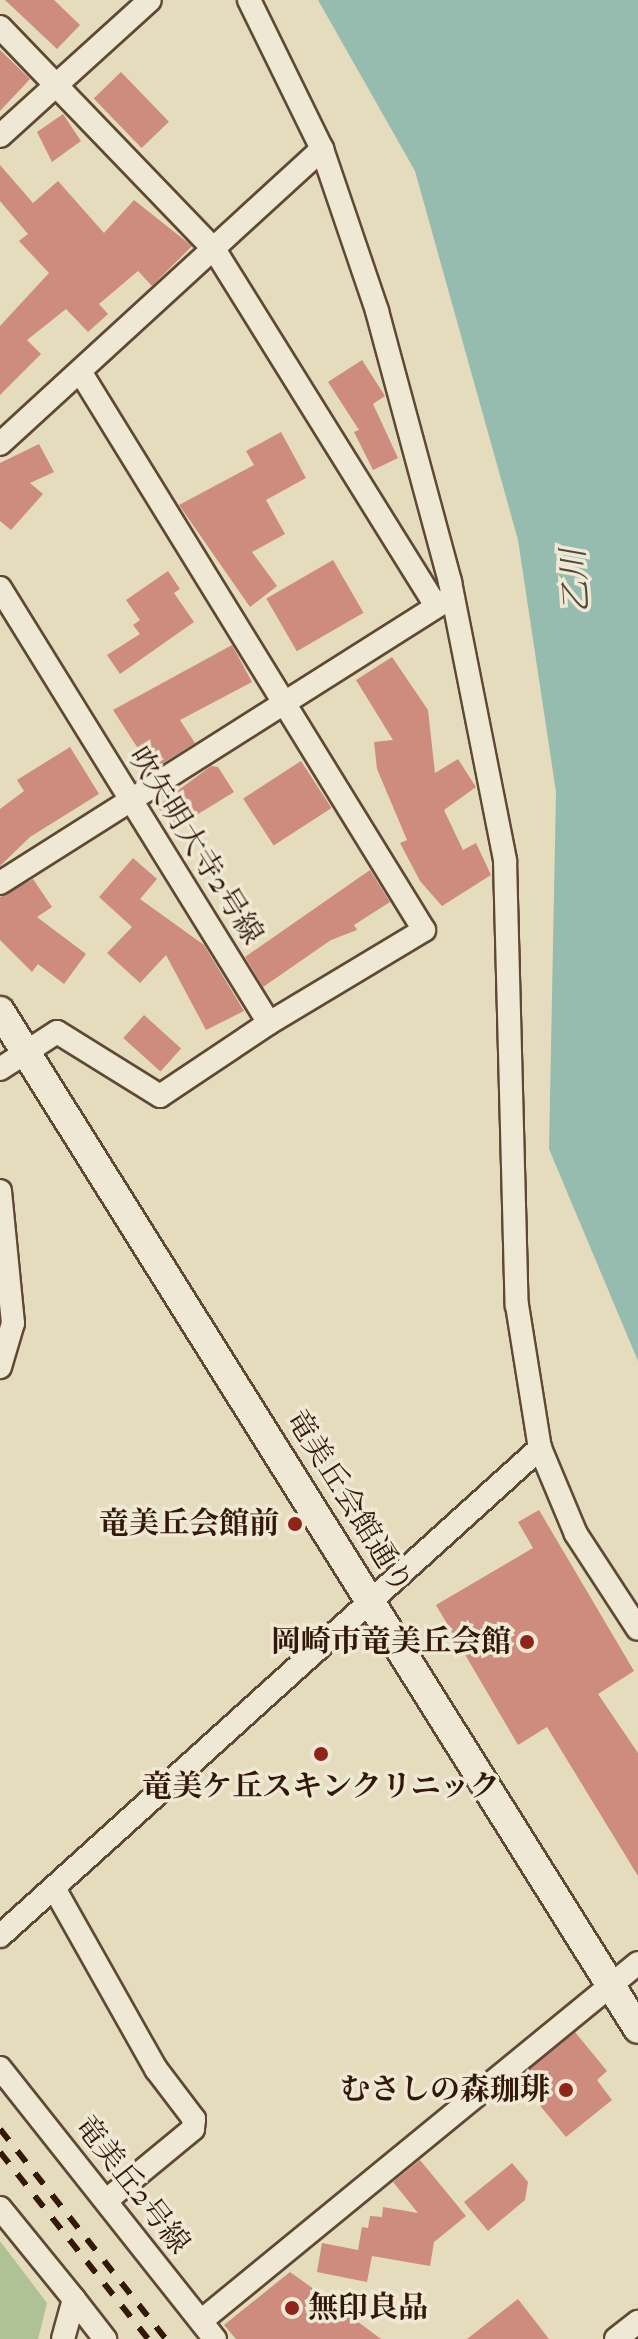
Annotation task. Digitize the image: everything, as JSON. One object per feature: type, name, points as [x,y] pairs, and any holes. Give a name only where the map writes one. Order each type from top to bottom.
[{"type":"street","points":[[0,136],[150,0]]},
{"type":"street","points":[[249,0],[322,149],[406,411],[444,601],[505,861],[517,1305],[540,1448],[576,1534],[638,1629]]},
{"type":"street","points":[[0,27],[214,249],[444,601]]},
{"type":"street","points":[[0,444],[322,149]]},
{"type":"street","points":[[0,1069],[57,1032],[160,1096],[269,1023],[424,930],[81,373]]},
{"type":"street","name":"吹矢明大寺2号線","points":[[0,588],[269,1023]]},
{"type":"street","points":[[0,883],[444,601]]},
{"type":"street","name":"竜美丘会館通り","points":[[0,1011],[638,2029]]},
{"type":"street","points":[[0,1191],[13,1323],[0,1367]]},
{"type":"street","points":[[0,1936],[540,1448]]},
{"type":"street","points":[[54,1888],[156,2069],[194,2119],[193,2129],[107,2200]]},
{"type":"street","points":[[208,2330],[608,1982],[638,1963]]},
{"type":"street","name":"竜美丘2号線","points":[[0,2068],[208,2330]]},
{"type":"street","points":[[0,2208],[105,2339]]},
{"type":"street","points":[[63,2339],[74,2299]]},
{"type":"street","points":[[616,2339],[638,2322]]},
{"type":"green space","points":[[0,2241],[47,2303],[38,2339],[0,2339]]},
{"type":"water","name":"乙川","points":[[318,0],[638,0],[638,1361],[549,1149],[556,792],[518,540],[415,171]]},
{"type":"building","points":[[5,0],[54,0],[80,25],[57,49]]},
{"type":"building","points":[[0,50],[30,79],[0,111]]},
{"type":"building","points":[[121,72],[169,122],[142,148],[94,98]]},
{"type":"building","points":[[63,114],[81,141],[52,162],[37,132]]},
{"type":"building","points":[[0,165],[33,203],[58,181],[104,233],[134,200],[192,246],[152,286],[138,271],[99,304],[108,314],[88,332],[66,309],[27,340],[41,354],[0,395],[0,326],[49,273],[19,241],[28,234],[0,201]]},
{"type":"building","points":[[362,360],[385,396],[373,404],[398,458],[373,470],[354,432],[359,430],[328,382]]},
{"type":"building","points":[[281,432],[306,478],[266,500],[285,534],[252,552],[277,586],[250,607],[179,505],[254,465],[246,451]]},
{"type":"building","points":[[39,444],[54,472],[30,483],[43,494],[11,530],[0,521],[0,463]]},
{"type":"building","points":[[333,560],[364,613],[297,651],[266,598]]},
{"type":"building","points":[[168,571],[180,589],[174,593],[194,622],[120,674],[107,655],[140,634],[133,625],[140,620],[126,600]]},
{"type":"building","points":[[232,645],[252,682],[180,720],[195,743],[152,770],[113,710]]},
{"type":"building","points":[[392,657],[428,710],[435,773],[458,759],[476,787],[444,810],[463,850],[476,843],[491,875],[442,906],[420,881],[400,843],[407,840],[377,769],[374,742],[393,740],[356,680]]},
{"type":"building","points":[[70,747],[99,794],[30,837],[0,866],[0,809],[24,791],[17,780]]},
{"type":"building","points":[[301,761],[331,808],[274,846],[243,799]]},
{"type":"building","points":[[211,766],[218,767],[234,792],[172,830],[157,806]]},
{"type":"building","points":[[133,858],[157,879],[140,899],[204,945],[244,1011],[206,1030],[166,955],[140,983],[107,953],[132,927],[99,897]]},
{"type":"building","points":[[370,870],[390,902],[354,925],[357,930],[331,940],[263,987],[245,957]]},
{"type":"building","points":[[33,879],[52,907],[37,917],[86,954],[64,984],[38,964],[32,972],[0,940],[0,897]]},
{"type":"building","points":[[144,1015],[181,1048],[160,1071],[123,1038]]},
{"type":"building","points":[[539,1510],[634,1671],[598,1694],[638,1753],[638,1876],[547,1727],[518,1745],[436,1605],[533,1548],[518,1522]]},
{"type":"building","name":"むさしの森珈琲","points":[[575,2032],[607,2071],[597,2080],[612,2100],[566,2137],[518,2079]]},
{"type":"building","points":[[420,2160],[466,2216],[434,2242],[430,2266],[372,2256],[367,2282],[317,2272],[322,2243],[358,2250],[362,2227],[368,2228],[370,2216],[382,2217],[383,2207],[418,2213],[393,2182]]},
{"type":"building","points":[[512,2163],[528,2182],[525,2200],[488,2231],[464,2202]]},
{"type":"building","name":"無印良品","points":[[290,2272],[381,2339],[236,2339],[224,2325]]},
{"type":"building","points":[[518,2299],[549,2339],[467,2339]]},
{"type":"railway","points":[[0,2129],[166,2339]]},
{"type":"railway","points":[[0,2152],[148,2339]]},
{"type":"place","name":"竜美丘会館前","points":[[295,1524]]},
{"type":"place","name":"岡崎市竜美丘会館","points":[[527,1642]]},
{"type":"place","name":"竜美ケ丘スキンクリニック","points":[[321,1754]]},
{"type":"place","name":"むさしの森珈琲","points":[[566,2090]]},
{"type":"place","name":"無印良品","points":[[292,2308]]}]
